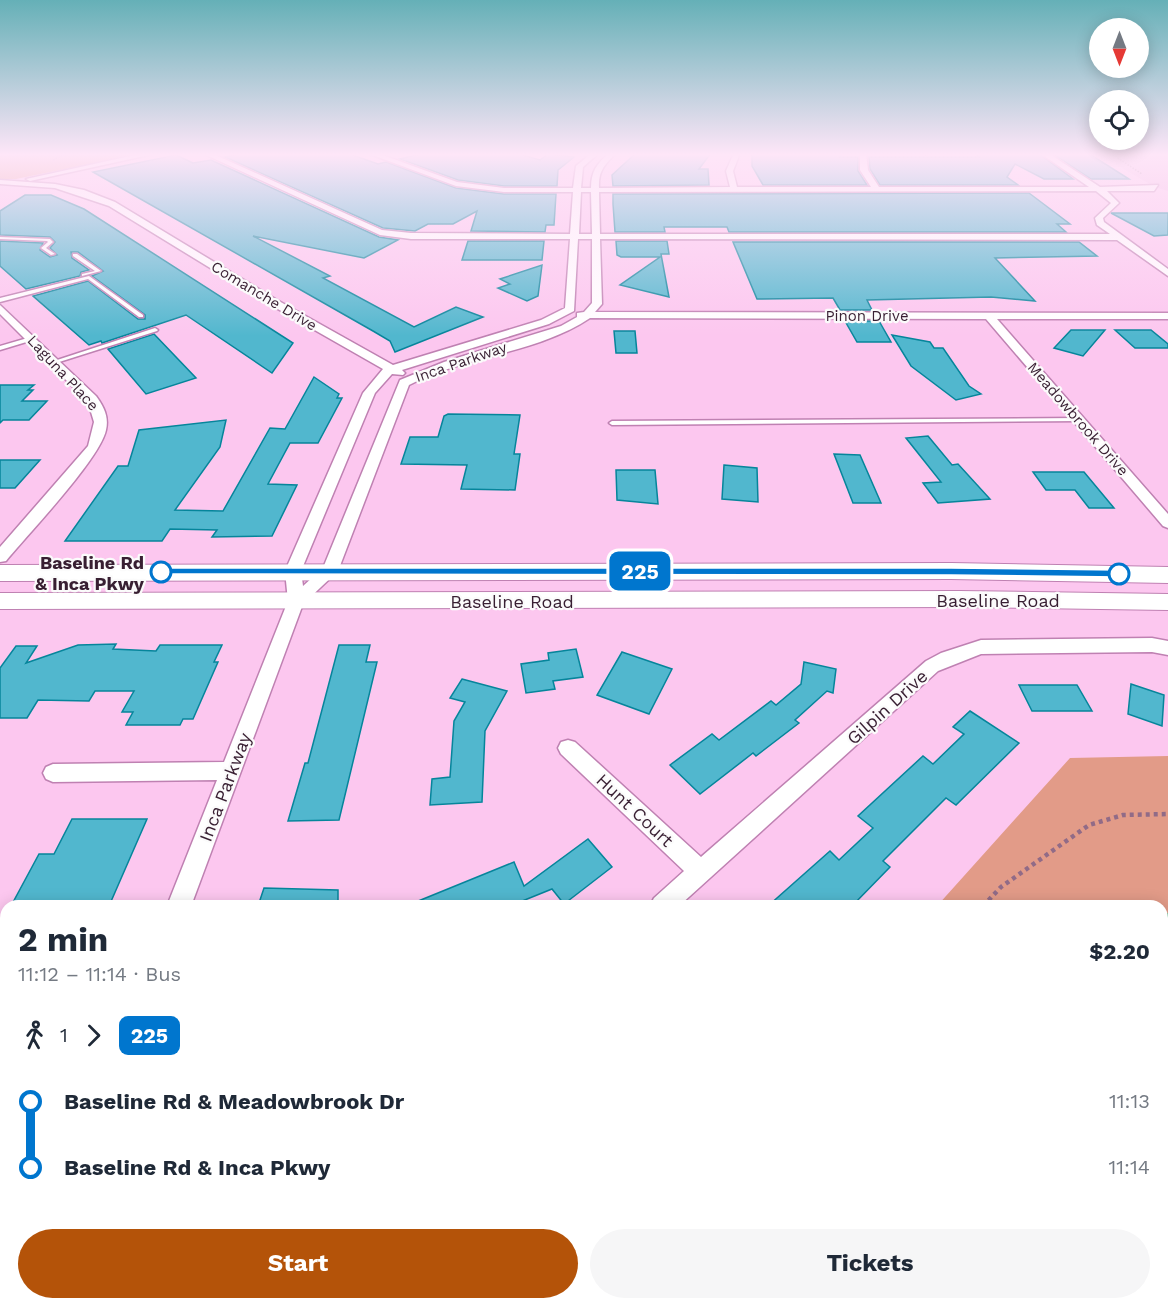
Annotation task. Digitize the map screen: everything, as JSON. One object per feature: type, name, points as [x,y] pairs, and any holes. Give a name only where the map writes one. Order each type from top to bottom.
[{"type":"main road","name":"Baseline Road","points":[[0,573],[951,571],[1168,575]]},
{"type":"main road","name":"Baseline Road","points":[[0,601],[958,599],[1168,603]]},
{"type":"street","name":"Comanche Drive","points":[[129,214],[389,370],[412,378]]},
{"type":"street","points":[[340,214],[380,232],[430,238],[1117,237]]},
{"type":"street","points":[[567,312],[572,303],[576,214]]},
{"type":"street","points":[[588,316],[597,304],[596,214]]},
{"type":"street","points":[[1103,214],[1099,218],[1100,223],[1168,273]]},
{"type":"street","name":"Laguna Place","points":[[0,308],[101,410],[100,432],[94,447],[0,557]]},
{"type":"street","name":"Inca Parkway","points":[[296,602],[293,571],[369,393],[380,377],[389,370],[567,312]]},
{"type":"street","name":"Pinon Drive","points":[[567,312],[588,316],[1168,316]]},
{"type":"street","name":"Meadowbrook Drive","points":[[988,315],[1168,523]]},
{"type":"street","name":"Inca Parkway","points":[[181,900],[296,602],[330,571],[404,383],[412,378],[570,327],[588,316]]},
{"type":"street","name":"Gilpin Drive","points":[[669,900],[932,666],[947,658],[981,647],[1152,645],[1168,648]]},
{"type":"street","name":"Hunt Court","points":[[568,747],[701,872]]},
{"type":"street","points":[[53,773],[230,771]]},
{"type":"lane","points":[[0,238],[48,240],[51,242],[43,248],[52,254]]},
{"type":"lane","points":[[0,299],[99,271],[75,255]]},
{"type":"lane","points":[[0,299],[89,277],[141,316]]},
{"type":"lane","points":[[54,362],[155,330]]},
{"type":"lane","points":[[0,348],[31,339]]},
{"type":"lane","points":[[612,423],[1079,420]]},
{"type":"path","points":[[989,900],[1001,887],[1089,825],[1123,815],[1168,814]]},
{"type":"shaded area","points":[[1168,756],[1168,900],[942,900],[1070,758]]},
{"type":"building","points":[[0,214],[92,214],[293,343],[272,373],[186,315],[102,343],[101,341],[89,345],[33,296],[88,281],[138,319],[145,319],[145,315],[92,276],[103,271],[78,252],[71,252],[72,258],[89,270],[81,272],[80,276],[26,289],[0,266],[0,241],[43,243],[40,250],[50,257],[57,255],[50,248],[55,242],[50,237],[0,235]]},
{"type":"building","points":[[167,214],[329,214],[379,237],[398,240],[364,258],[253,236],[330,276],[323,278],[414,327],[456,307],[483,317],[395,352],[390,341]]},
{"type":"building","points":[[352,214],[471,214],[453,224],[428,224],[415,231],[383,228]]},
{"type":"building","points":[[476,214],[555,214],[554,225],[546,225],[545,232],[471,231]]},
{"type":"building","points":[[614,214],[1057,214],[1070,224],[1057,224],[1066,232],[729,232],[727,227],[664,227],[665,232],[615,232]]},
{"type":"building","points":[[1113,214],[1168,214],[1168,235],[1154,236]]},
{"type":"building","points":[[468,241],[544,241],[542,260],[462,260]]},
{"type":"building","points":[[616,241],[667,241],[669,254],[661,254],[669,297],[620,285],[660,257],[621,257],[617,255]]},
{"type":"building","points":[[733,242],[1079,242],[1097,256],[995,258],[1035,301],[991,297],[867,300],[872,310],[840,310],[833,298],[757,299]]},
{"type":"building","points":[[542,265],[538,296],[527,301],[498,288],[510,284],[500,279]]},
{"type":"building","points":[[845,321],[879,321],[891,342],[857,342]]},
{"type":"building","points":[[1071,330],[1105,330],[1083,356],[1054,348]]},
{"type":"building","points":[[1115,330],[1151,330],[1168,344],[1168,348],[1135,348]]},
{"type":"building","points":[[614,331],[635,331],[637,353],[616,353]]},
{"type":"building","points":[[154,334],[196,378],[146,394],[108,349]]},
{"type":"building","points":[[892,335],[930,342],[934,348],[943,348],[969,386],[981,394],[956,400],[911,366]]},
{"type":"building","points":[[314,377],[339,394],[337,398],[342,398],[318,443],[290,443],[268,484],[297,485],[272,536],[212,537],[217,530],[170,529],[162,541],[65,541],[118,466],[128,466],[139,430],[226,420],[220,447],[175,510],[223,511],[270,428],[285,429]]},
{"type":"building","points":[[0,385],[34,385],[28,390],[33,390],[22,401],[47,401],[29,420],[3,420],[0,423]]},
{"type":"building","points":[[448,414],[520,415],[514,454],[520,454],[515,490],[461,489],[467,465],[401,464],[410,437],[438,437],[444,416]]},
{"type":"building","points":[[928,436],[952,465],[958,464],[990,499],[938,503],[923,483],[941,482],[906,438]]},
{"type":"building","points":[[834,454],[860,455],[881,503],[853,503]]},
{"type":"building","points":[[0,460],[40,460],[15,488],[0,488]]},
{"type":"building","points":[[724,465],[757,468],[758,502],[722,499]]},
{"type":"building","points":[[616,470],[655,470],[658,504],[617,500]]},
{"type":"building","points":[[1033,472],[1084,472],[1114,508],[1089,508],[1075,490],[1046,490]]},
{"type":"building","points":[[116,644],[113,649],[156,651],[160,645],[222,645],[214,662],[218,662],[193,719],[183,719],[180,725],[126,725],[133,712],[122,712],[134,691],[95,691],[89,701],[38,700],[27,718],[0,718],[0,668],[16,646],[37,646],[26,663],[78,645]]},
{"type":"building","points":[[339,645],[370,645],[366,662],[377,662],[339,820],[288,821],[305,763],[308,763]]},
{"type":"building","points":[[576,649],[583,677],[553,681],[555,689],[526,693],[521,664],[549,660],[548,653]]},
{"type":"building","points":[[622,652],[672,669],[649,714],[597,695]]},
{"type":"building","points":[[804,662],[836,669],[833,693],[827,691],[795,720],[799,723],[756,756],[753,753],[700,794],[670,765],[712,734],[719,740],[771,701],[776,705],[801,684]]},
{"type":"building","points":[[462,679],[507,691],[485,731],[482,802],[430,805],[432,779],[450,777],[454,721],[465,702],[450,698]]},
{"type":"building","points":[[1131,684],[1164,695],[1162,726],[1128,714]]},
{"type":"building","points":[[1019,685],[1077,685],[1092,711],[1032,711]]},
{"type":"building","points":[[970,711],[1019,743],[956,805],[946,798],[883,861],[890,867],[858,900],[775,900],[830,851],[839,860],[873,828],[858,816],[923,756],[933,764],[964,734],[953,727]]},
{"type":"building","points":[[72,819],[147,819],[112,900],[14,900],[39,854],[54,854]]},
{"type":"building","points":[[588,839],[612,867],[569,900],[561,900],[552,889],[525,900],[421,900],[514,862],[524,886]]},
{"type":"building","points":[[264,888],[338,890],[338,900],[260,900]]},
{"type":"bus line","name":"225","points":[[161,572],[951,571],[1119,574]]},
{"type":"place","name":"Baseline Rd & Inca Pkwy","points":[[161,572]]}]
